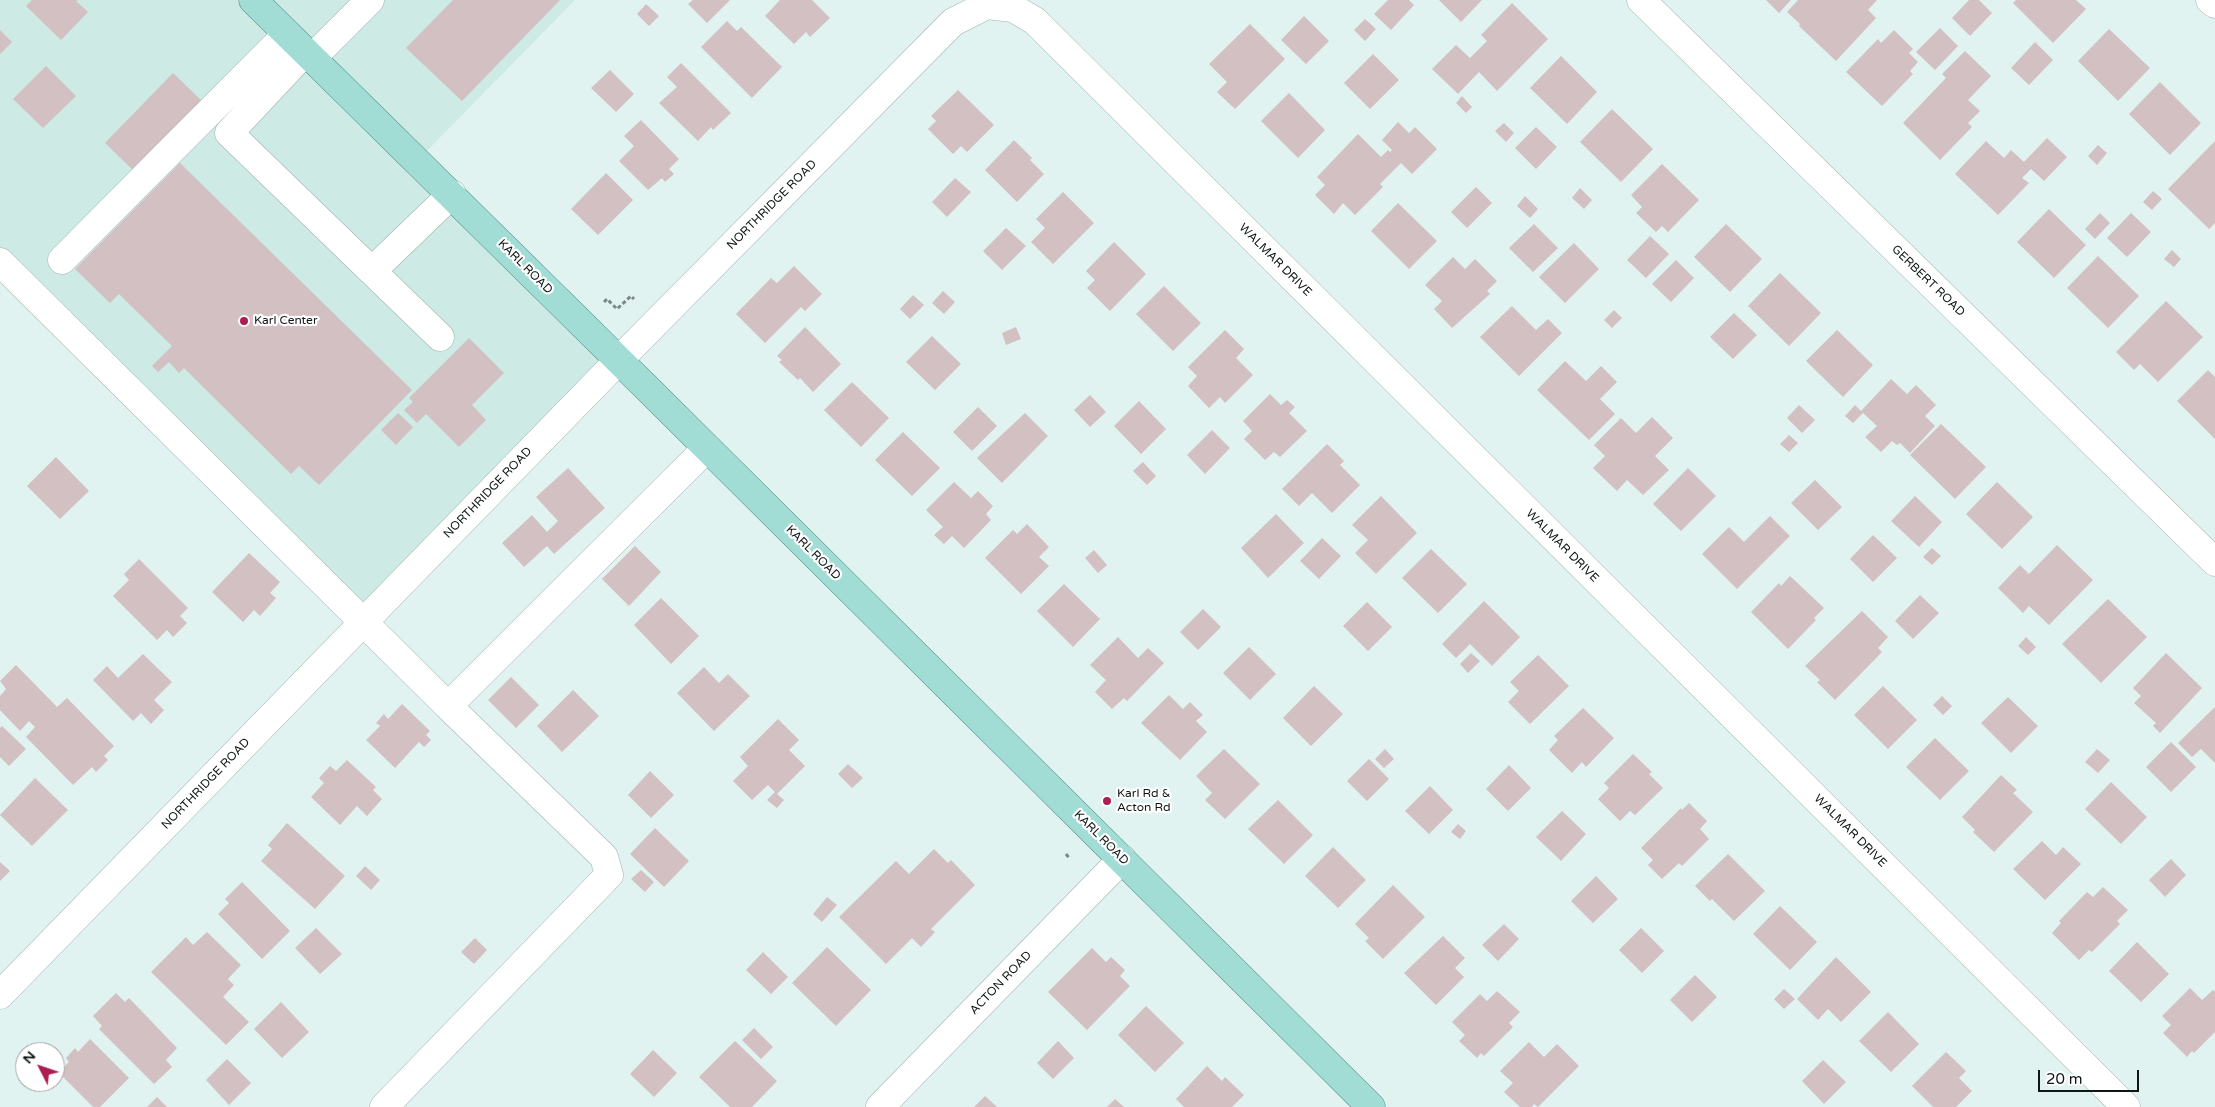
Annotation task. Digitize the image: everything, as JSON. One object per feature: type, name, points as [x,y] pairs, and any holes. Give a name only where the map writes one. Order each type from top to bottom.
[{"type":"main road","name":"KARL ROAD","points":[[253,0],[452,194],[1371,1107]]},
{"type":"street","points":[[62,260],[301,48],[370,0]]},
{"type":"street","name":"GERBERT ROAD","points":[[1641,0],[2212,554]]},
{"type":"street","points":[[2210,0],[2215,4]]},
{"type":"street","name":"NORTHRIDGE ROAD","points":[[0,995],[619,360],[954,22],[987,5]]},
{"type":"street","name":"WALMAR DRIVE","points":[[987,5],[1013,8],[1035,21],[2126,1107]]},
{"type":"street","points":[[301,48],[229,133],[440,337]]},
{"type":"street","points":[[372,272],[452,194]]},
{"type":"street","points":[[0,262],[448,706],[604,856],[609,875],[384,1107]]},
{"type":"street","points":[[448,706],[707,448]]},
{"type":"street","name":"ACTON ROAD","points":[[880,1107],[1122,859]]},
{"type":"path","points":[[599,305],[607,299],[617,309],[631,296],[637,302]]},
{"type":"path","points":[[1066,854],[1070,859]]},
{"type":"shaded area","points":[[0,0],[575,0],[412,166],[620,365],[362,620],[0,263]]},
{"type":"building","points":[[32,0],[78,0],[76,1],[88,12],[61,40],[26,6]]},
{"type":"building","points":[[453,0],[560,0],[462,101],[406,48]]},
{"type":"building","points":[[693,0],[730,0],[707,23],[688,4]]},
{"type":"building","points":[[780,0],[812,0],[830,18],[810,37],[806,32],[794,44],[765,16]]},
{"type":"building","points":[[1388,0],[1409,0],[1414,5],[1391,30],[1374,14]]},
{"type":"building","points":[[1439,0],[1482,0],[1461,22]]},
{"type":"building","points":[[1766,0],[1791,0],[1779,13]]},
{"type":"building","points":[[1798,0],[1877,0],[1868,10],[1876,18],[1836,61],[1787,12]]},
{"type":"building","points":[[1969,0],[1979,0],[1992,13],[1970,36],[1952,18]]},
{"type":"building","points":[[2016,0],[2076,0],[2086,9],[2053,43],[2013,3]]},
{"type":"building","points":[[1512,3],[1548,39],[1497,91],[1479,72],[1458,94],[1432,69],[1456,45],[1470,58],[1487,41],[1481,35]]},
{"type":"building","points":[[646,4],[659,16],[649,26],[637,14]]},
{"type":"building","points":[[1304,16],[1329,41],[1306,64],[1281,40]]},
{"type":"building","points":[[1365,19],[1376,29],[1365,41],[1354,30]]},
{"type":"building","points":[[727,21],[737,31],[741,27],[782,67],[752,98],[701,47]]},
{"type":"building","points":[[1250,24],[1285,59],[1235,109],[1217,92],[1227,82],[1209,64]]},
{"type":"building","points":[[1940,28],[1958,46],[1935,70],[1916,52]]},
{"type":"building","points":[[2109,29],[2150,68],[2118,101],[2078,61]]},
{"type":"building","points":[[0,30],[12,42],[0,54]]},
{"type":"building","points":[[1894,30],[1913,49],[1909,53],[1918,62],[1910,71],[1913,74],[1882,106],[1846,72],[1878,39],[1881,43]]},
{"type":"building","points":[[2035,42],[2053,60],[2029,85],[2011,68]]},
{"type":"building","points":[[1965,51],[1991,76],[1968,100],[1980,111],[1968,123],[1972,127],[1940,160],[1903,123],[1946,78],[1942,74]]},
{"type":"building","points":[[1373,54],[1399,80],[1370,109],[1344,83]]},
{"type":"building","points":[[1561,56],[1597,92],[1567,124],[1530,88]]},
{"type":"building","points":[[681,63],[731,113],[713,130],[711,127],[698,141],[659,103],[677,87],[667,77]]},
{"type":"building","points":[[46,66],[76,96],[43,128],[13,99]]},
{"type":"building","points":[[610,70],[634,94],[616,112],[591,88]]},
{"type":"building","points":[[173,73],[205,104],[137,174],[105,143]]},
{"type":"building","points":[[2160,82],[2201,123],[2170,155],[2129,114]]},
{"type":"building","points":[[958,90],[994,125],[967,152],[961,146],[953,154],[928,129],[936,121],[931,116]]},
{"type":"building","points":[[1289,93],[1325,130],[1298,158],[1261,121]]},
{"type":"building","points":[[1462,96],[1472,107],[1466,113],[1456,103]]},
{"type":"building","points":[[1612,109],[1653,149],[1621,182],[1580,142]]},
{"type":"building","points":[[641,120],[679,159],[669,169],[674,174],[665,182],[662,178],[648,190],[619,161],[634,146],[624,136]]},
{"type":"building","points":[[1398,122],[1409,133],[1415,127],[1437,149],[1412,174],[1401,163],[1380,184],[1383,187],[1355,215],[1343,203],[1334,214],[1315,195],[1325,185],[1317,177],[1358,134],[1381,157],[1388,150],[1390,152],[1392,150],[1382,140]]},
{"type":"building","points":[[1504,123],[1514,133],[1506,142],[1495,131]]},
{"type":"building","points":[[1536,127],[1557,147],[1536,169],[1515,148]]},
{"type":"building","points":[[2047,138],[2067,157],[2044,181],[2031,169],[2022,178],[2029,183],[1998,215],[1955,174],[1986,141],[2004,158],[2011,150],[2024,162]]},
{"type":"building","points":[[1014,140],[1032,158],[1030,160],[1044,174],[1017,202],[985,170]]},
{"type":"building","points":[[2215,141],[2215,223],[2209,229],[2168,189]]},
{"type":"building","points":[[2098,145],[2107,153],[2097,165],[2088,156]]},
{"type":"building","name":"Karl Center","points":[[180,163],[412,390],[319,485],[299,466],[291,474],[184,368],[179,373],[169,362],[158,372],[152,366],[172,346],[119,294],[110,303],[75,269]]},
{"type":"building","points":[[1662,164],[1699,200],[1668,232],[1662,226],[1656,232],[1636,213],[1642,207],[1631,195]]},
{"type":"building","points":[[606,173],[633,200],[598,235],[571,209]]},
{"type":"building","points":[[955,178],[971,192],[947,217],[932,202]]},
{"type":"building","points":[[1476,187],[1492,203],[1467,228],[1451,212]]},
{"type":"building","points":[[1580,188],[1592,200],[1584,209],[1572,198]]},
{"type":"building","points":[[2153,191],[2162,199],[2152,210],[2143,202]]},
{"type":"building","points":[[1063,192],[1094,223],[1053,264],[1031,242],[1045,228],[1036,219]]},
{"type":"building","points":[[1525,196],[1538,209],[1530,218],[1517,206]]},
{"type":"building","points":[[1398,203],[1437,241],[1409,269],[1371,231]]},
{"type":"building","points":[[2049,209],[2086,245],[2054,278],[2017,242]]},
{"type":"building","points":[[2100,213],[2110,223],[2095,239],[2085,229]]},
{"type":"building","points":[[2131,213],[2151,232],[2127,257],[2107,238]]},
{"type":"building","points":[[1534,224],[1558,248],[1533,272],[1509,248]]},
{"type":"building","points":[[1726,224],[1762,259],[1730,292],[1694,257]]},
{"type":"building","points":[[1006,228],[1026,246],[1002,270],[983,251]]},
{"type":"building","points":[[1650,236],[1669,254],[1646,278],[1627,260]]},
{"type":"building","points":[[1114,242],[1146,274],[1110,311],[1087,288],[1095,280],[1086,271]]},
{"type":"building","points":[[1574,243],[1599,269],[1565,303],[1539,277]]},
{"type":"building","points":[[2172,250],[2181,259],[2174,267],[2164,259]]},
{"type":"building","points":[[2098,256],[2139,296],[2108,328],[2067,288]]},
{"type":"building","points":[[1453,257],[1465,269],[1475,259],[1497,281],[1487,291],[1490,294],[1452,328],[1434,309],[1442,301],[1425,285]]},
{"type":"building","points":[[1676,260],[1694,278],[1671,302],[1652,284]]},
{"type":"building","points":[[794,266],[822,294],[805,311],[801,307],[765,343],[736,314],[771,278],[777,283]]},
{"type":"building","points":[[1780,273],[1821,313],[1789,346],[1748,306]]},
{"type":"building","points":[[1164,286],[1201,323],[1173,351],[1136,314]]},
{"type":"building","points":[[943,291],[955,302],[944,314],[932,303]]},
{"type":"building","points":[[913,295],[924,305],[910,319],[900,309]]},
{"type":"building","points":[[2166,301],[2203,337],[2158,382],[2140,364],[2134,370],[2116,352]]},
{"type":"building","points":[[1512,306],[1536,330],[1548,319],[1562,333],[1519,376],[1480,337]]},
{"type":"building","points":[[1614,310],[1622,318],[1612,328],[1604,320]]},
{"type":"building","points":[[1734,313],[1757,335],[1733,359],[1710,337]]},
{"type":"building","points":[[805,327],[841,364],[813,392],[800,378],[798,380],[779,362],[782,360],[777,356]]},
{"type":"building","points":[[1016,327],[1021,339],[1006,345],[1002,333]]},
{"type":"building","points":[[1225,330],[1244,349],[1236,358],[1253,375],[1225,403],[1220,397],[1209,408],[1188,386],[1197,376],[1188,367]]},
{"type":"building","points":[[1837,330],[1873,365],[1843,397],[1806,361]]},
{"type":"building","points":[[932,336],[961,364],[935,390],[906,362]]},
{"type":"building","points":[[469,338],[504,373],[472,405],[486,420],[459,447],[426,414],[417,423],[404,410],[413,402],[409,398]]},
{"type":"building","points":[[1565,361],[1586,381],[1601,366],[1617,382],[1600,399],[1615,414],[1589,440],[1537,390]]},
{"type":"building","points":[[2208,370],[2215,377],[2215,439],[2177,401]]},
{"type":"building","points":[[1891,379],[1907,394],[1916,385],[1936,405],[1925,416],[1935,426],[1910,453],[1900,443],[1897,445],[1892,441],[1881,452],[1865,437],[1877,426],[1863,413],[1853,423],[1845,416],[1855,405],[1861,411]]},
{"type":"building","points":[[852,382],[889,418],[861,447],[824,410]]},
{"type":"building","points":[[1270,394],[1281,405],[1287,400],[1295,407],[1289,413],[1307,431],[1280,457],[1274,452],[1265,460],[1244,439],[1252,431],[1243,421]]},
{"type":"building","points":[[1090,395],[1106,412],[1090,427],[1074,410]]},
{"type":"building","points":[[1139,401],[1166,429],[1141,454],[1114,426]]},
{"type":"building","points":[[1799,405],[1815,420],[1802,433],[1787,418]]},
{"type":"building","points":[[978,407],[997,426],[972,451],[953,432]]},
{"type":"building","points":[[398,413],[413,427],[396,445],[381,430]]},
{"type":"building","points":[[1025,413],[1048,436],[1002,483],[977,458]]},
{"type":"building","points":[[1652,417],[1673,438],[1655,456],[1669,470],[1643,495],[1627,480],[1617,491],[1593,468],[1605,456],[1594,445],[1621,418],[1636,433]]},
{"type":"building","points":[[1941,424],[1986,467],[1955,499],[1910,455]]},
{"type":"building","points":[[1212,430],[1230,448],[1205,474],[1187,455]]},
{"type":"building","points":[[903,432],[940,468],[912,496],[875,460]]},
{"type":"building","points":[[1789,435],[1798,443],[1789,452],[1780,444]]},
{"type":"building","points":[[1327,444],[1344,461],[1340,465],[1360,485],[1332,513],[1312,493],[1299,506],[1282,489]]},
{"type":"building","points":[[56,457],[89,491],[60,519],[27,486]]},
{"type":"building","points":[[1143,462],[1156,476],[1147,485],[1133,471]]},
{"type":"building","points":[[568,468],[605,508],[554,554],[547,546],[524,567],[502,543],[532,515],[547,532],[558,521],[536,497]]},
{"type":"building","points":[[1688,468],[1716,496],[1681,531],[1653,504]]},
{"type":"building","points":[[1815,480],[1842,507],[1818,530],[1791,503]]},
{"type":"building","points":[[954,482],[971,498],[978,491],[993,506],[986,514],[991,520],[964,548],[952,536],[944,544],[934,535],[943,527],[926,510]]},
{"type":"building","points":[[1997,482],[2033,517],[2002,549],[1966,514]]},
{"type":"building","points":[[1381,496],[1417,533],[1376,574],[1355,553],[1368,540],[1352,525]]},
{"type":"building","points":[[1915,496],[1942,522],[1919,547],[1891,521]]},
{"type":"building","points":[[1276,514],[1304,543],[1268,578],[1241,548]]},
{"type":"building","points":[[1770,516],[1790,536],[1737,589],[1702,554],[1729,527],[1744,542]]},
{"type":"building","points":[[1027,524],[1049,547],[1039,557],[1049,566],[1021,594],[985,558],[1013,530],[1017,534]]},
{"type":"building","points":[[1873,535],[1897,558],[1873,582],[1850,559]]},
{"type":"building","points":[[1322,538],[1341,556],[1319,579],[1300,561]]},
{"type":"building","points":[[2057,545],[2093,580],[2049,625],[2029,606],[2023,613],[1998,588],[2020,565],[2029,574]]},
{"type":"building","points":[[635,546],[661,572],[629,606],[602,579]]},
{"type":"building","points":[[1932,548],[1941,556],[1932,565],[1923,557]]},
{"type":"building","points":[[1431,549],[1467,584],[1438,613],[1402,578]]},
{"type":"building","points":[[1094,550],[1107,565],[1098,573],[1085,558]]},
{"type":"building","points":[[249,553],[280,582],[270,593],[276,598],[260,616],[254,610],[243,622],[212,592]]},
{"type":"building","points":[[139,559],[188,608],[180,616],[187,623],[173,637],[167,630],[157,640],[113,596],[129,580],[124,574]]},
{"type":"building","points":[[1790,576],[1824,608],[1814,618],[1816,620],[1788,649],[1751,612],[1779,583],[1781,586]]},
{"type":"building","points":[[1064,584],[1100,619],[1073,647],[1037,611]]},
{"type":"building","points":[[1920,595],[1939,613],[1913,639],[1895,621]]},
{"type":"building","points":[[661,598],[699,636],[671,664],[634,625]]},
{"type":"building","points":[[2108,599],[2147,637],[2101,683],[2062,644]]},
{"type":"building","points":[[1484,601],[1520,637],[1492,666],[1470,644],[1456,658],[1442,644]]},
{"type":"building","points":[[1367,602],[1392,627],[1368,651],[1343,626]]},
{"type":"building","points":[[1203,609],[1221,627],[1198,650],[1180,632]]},
{"type":"building","points":[[1862,611],[1888,637],[1878,648],[1882,652],[1835,700],[1817,682],[1820,680],[1805,666]]},
{"type":"building","points":[[1118,637],[1138,658],[1148,648],[1164,663],[1127,701],[1124,698],[1112,709],[1095,692],[1106,680],[1090,665]]},
{"type":"building","points":[[2026,637],[2036,647],[2028,655],[2018,646]]},
{"type":"building","points":[[1249,647],[1276,674],[1250,700],[1223,673]]},
{"type":"building","points":[[1471,653],[1480,661],[1468,673],[1460,664]]},
{"type":"building","points":[[2166,653],[2202,688],[2160,733],[2153,726],[2156,723],[2134,703],[2141,696],[2133,688]]},
{"type":"building","points":[[143,654],[172,682],[154,700],[164,710],[151,724],[141,713],[133,721],[93,680],[107,666],[118,678]]},
{"type":"building","points":[[1538,655],[1569,686],[1530,724],[1508,702],[1519,691],[1510,682]]},
{"type":"building","points":[[16,665],[57,707],[67,698],[114,746],[104,756],[108,760],[96,772],[92,767],[73,785],[26,737],[35,727],[29,721],[20,731],[0,710],[0,696],[6,689],[0,681]]},
{"type":"building","points":[[704,667],[719,683],[728,674],[750,696],[714,731],[677,693]]},
{"type":"building","points":[[511,677],[539,705],[516,728],[488,700]]},
{"type":"building","points":[[1314,686],[1343,714],[1311,746],[1283,718]]},
{"type":"building","points":[[1883,686],[1917,720],[1888,749],[1854,715]]},
{"type":"building","points":[[573,690],[599,716],[562,752],[537,726]]},
{"type":"building","points":[[1169,695],[1183,709],[1190,702],[1203,715],[1196,721],[1207,732],[1180,760],[1141,723]]},
{"type":"building","points":[[1942,696],[1952,706],[1943,715],[1933,705]]},
{"type":"building","points":[[2008,697],[2038,726],[2011,753],[1981,723]]},
{"type":"building","points":[[402,704],[430,731],[426,735],[431,740],[424,747],[419,742],[395,768],[366,740],[380,726],[376,723],[384,714],[388,719]]},
{"type":"building","points":[[2215,707],[2215,763],[2201,749],[2192,757],[2178,743]]},
{"type":"building","points":[[1583,708],[1614,738],[1586,767],[1582,762],[1572,773],[1549,750],[1558,740],[1554,736]]},
{"type":"building","points":[[778,719],[799,740],[789,750],[805,766],[777,794],[784,800],[777,808],[767,800],[775,792],[768,785],[752,800],[733,781],[748,766],[740,757]]},
{"type":"building","points":[[2,726],[26,749],[9,766],[0,757],[0,728]]},
{"type":"building","points":[[1935,738],[1969,771],[1940,800],[1906,767]]},
{"type":"building","points":[[2171,742],[2196,767],[2171,792],[2146,767]]},
{"type":"building","points":[[1224,749],[1260,784],[1225,819],[1205,800],[1212,793],[1196,776]]},
{"type":"building","points":[[1385,749],[1394,759],[1384,768],[1375,759]]},
{"type":"building","points":[[2097,749],[2110,760],[2098,773],[2085,762]]},
{"type":"building","points":[[1633,754],[1652,772],[1649,774],[1663,788],[1635,815],[1630,811],[1620,821],[1598,799],[1609,788],[1604,783]]},
{"type":"building","points":[[1369,759],[1389,779],[1367,801],[1347,781]]},
{"type":"building","points":[[347,760],[376,787],[373,790],[382,799],[367,816],[357,806],[340,825],[311,797],[324,783],[319,778],[330,766],[336,771]]},
{"type":"building","points":[[848,764],[863,778],[852,788],[838,774]]},
{"type":"building","points":[[1509,765],[1531,788],[1508,811],[1486,789]]},
{"type":"building","points":[[650,771],[674,795],[651,818],[628,795]]},
{"type":"building","points":[[2001,775],[2017,790],[2013,793],[2033,812],[1994,852],[1973,832],[1975,830],[1962,817]]},
{"type":"building","points":[[35,778],[68,810],[32,846],[0,815]]},
{"type":"building","points":[[2111,782],[2147,817],[2121,844],[2085,809]]},
{"type":"building","points":[[1430,786],[1453,810],[1429,834],[1405,811]]},
{"type":"building","points":[[1278,800],[1313,835],[1284,864],[1248,829]]},
{"type":"building","points":[[1689,803],[1707,821],[1700,829],[1709,839],[1682,866],[1679,863],[1662,879],[1648,865],[1653,860],[1641,848],[1681,808],[1682,810]]},
{"type":"building","points":[[1562,811],[1586,834],[1561,861],[1536,837]]},
{"type":"building","points":[[287,823],[345,876],[315,909],[261,861],[272,849],[268,845]]},
{"type":"building","points":[[1458,824],[1466,831],[1460,839],[1451,832]]},
{"type":"building","points":[[655,828],[689,861],[664,887],[630,854]]},
{"type":"building","points":[[2042,841],[2056,855],[2063,847],[2081,864],[2045,900],[2013,869]]},
{"type":"building","points":[[1333,847],[1366,880],[1338,908],[1305,876]]},
{"type":"building","points":[[934,849],[948,863],[951,860],[975,885],[931,929],[935,932],[921,947],[912,938],[886,964],[839,917],[896,861],[909,874]]},
{"type":"building","points":[[1728,854],[1765,891],[1734,921],[1712,899],[1710,901],[1695,886]]},
{"type":"building","points":[[2171,859],[2186,875],[2165,897],[2149,880]]},
{"type":"building","points":[[0,862],[10,871],[0,881]]},
{"type":"building","points":[[365,866],[380,880],[371,890],[356,876]]},
{"type":"building","points":[[641,870],[654,882],[645,892],[631,879]]},
{"type":"building","points":[[1596,876],[1618,899],[1593,923],[1571,901]]},
{"type":"building","points":[[242,882],[290,931],[262,959],[218,914],[229,903],[225,899]]},
{"type":"building","points":[[1393,885],[1425,917],[1383,959],[1365,941],[1369,938],[1355,924]]},
{"type":"building","points":[[2103,887],[2128,910],[2117,921],[2120,924],[2092,952],[2089,950],[2079,960],[2052,933],[2061,923],[2059,921],[2087,892],[2093,897]]},
{"type":"building","points":[[827,897],[837,905],[822,922],[813,914]]},
{"type":"building","points":[[1780,906],[1817,942],[1790,970],[1753,934]]},
{"type":"building","points":[[1504,924],[1519,939],[1498,961],[1482,945]]},
{"type":"building","points":[[316,928],[342,954],[320,974],[295,948]]},
{"type":"building","points":[[1641,928],[1664,951],[1642,973],[1619,950]]},
{"type":"building","points":[[207,932],[241,965],[228,979],[234,985],[223,997],[249,1022],[226,1045],[151,972],[186,937],[193,945]]},
{"type":"building","points":[[1443,936],[1465,958],[1455,968],[1464,977],[1436,1005],[1404,973]]},
{"type":"building","points":[[475,938],[487,950],[474,964],[461,952]]},
{"type":"building","points":[[2137,942],[2169,974],[2141,1002],[2109,971]]},
{"type":"building","points":[[827,947],[871,990],[836,1026],[792,983]]},
{"type":"building","points":[[1092,948],[1106,962],[1111,957],[1125,970],[1120,976],[1130,986],[1087,1030],[1048,992]]},
{"type":"building","points":[[763,952],[788,977],[771,994],[746,970]]},
{"type":"building","points":[[1836,957],[1871,992],[1841,1022],[1828,1009],[1818,1020],[1797,999]]},
{"type":"building","points":[[1695,975],[1717,997],[1692,1022],[1670,1000]]},
{"type":"building","points":[[2190,988],[2202,1000],[2213,990],[2215,992],[2215,1032],[2194,1053],[2192,1051],[2187,1057],[2163,1033],[2171,1025],[2162,1016]]},
{"type":"building","points":[[1784,989],[1795,999],[1784,1009],[1774,999]]},
{"type":"building","points":[[1497,991],[1520,1012],[1509,1023],[1513,1027],[1484,1056],[1481,1053],[1477,1058],[1459,1041],[1465,1035],[1452,1022],[1480,994],[1487,1001]]},
{"type":"building","points":[[116,993],[125,1002],[129,998],[177,1048],[166,1060],[172,1067],[154,1084],[99,1029],[102,1026],[93,1016]]},
{"type":"building","points":[[281,1002],[309,1032],[282,1058],[254,1029]]},
{"type":"building","points":[[1146,1006],[1184,1043],[1155,1072],[1118,1035]]},
{"type":"building","points":[[1888,1012],[1919,1044],[1891,1072],[1859,1041]]},
{"type":"building","points":[[754,1028],[773,1047],[761,1059],[742,1040]]},
{"type":"building","points":[[90,1039],[129,1078],[100,1107],[93,1107],[65,1079],[65,1066],[69,1062],[66,1058],[75,1048],[78,1052]]},
{"type":"building","points":[[735,1041],[777,1081],[752,1107],[730,1107],[699,1077]]},
{"type":"building","points":[[1058,1041],[1074,1058],[1053,1079],[1037,1063]]},
{"type":"building","points":[[1529,1042],[1544,1057],[1557,1044],[1579,1066],[1538,1107],[1534,1104],[1532,1107],[1520,1107],[1504,1092],[1513,1083],[1500,1071]]},
{"type":"building","points":[[653,1050],[677,1073],[654,1097],[630,1074]]},
{"type":"building","points":[[1946,1052],[1966,1071],[1959,1078],[1972,1091],[1956,1107],[1933,1107],[1912,1086]]},
{"type":"building","points":[[227,1059],[251,1083],[229,1105],[206,1080]]},
{"type":"building","points":[[1823,1060],[1846,1082],[1824,1104],[1802,1081]]},
{"type":"building","points":[[1207,1066],[1222,1081],[1225,1077],[1244,1095],[1232,1107],[1184,1107],[1176,1099]]},
{"type":"building","points":[[985,1096],[997,1107],[974,1107]]},
{"type":"building","points":[[157,1097],[167,1107],[147,1107]]},
{"type":"building","points":[[1115,1099],[1124,1107],[1107,1107]]},
{"type":"place","name":"Karl Center","points":[[244,321]]},
{"type":"place","name":"Karl Rd & Acton Rd","points":[[1107,801]]}]
